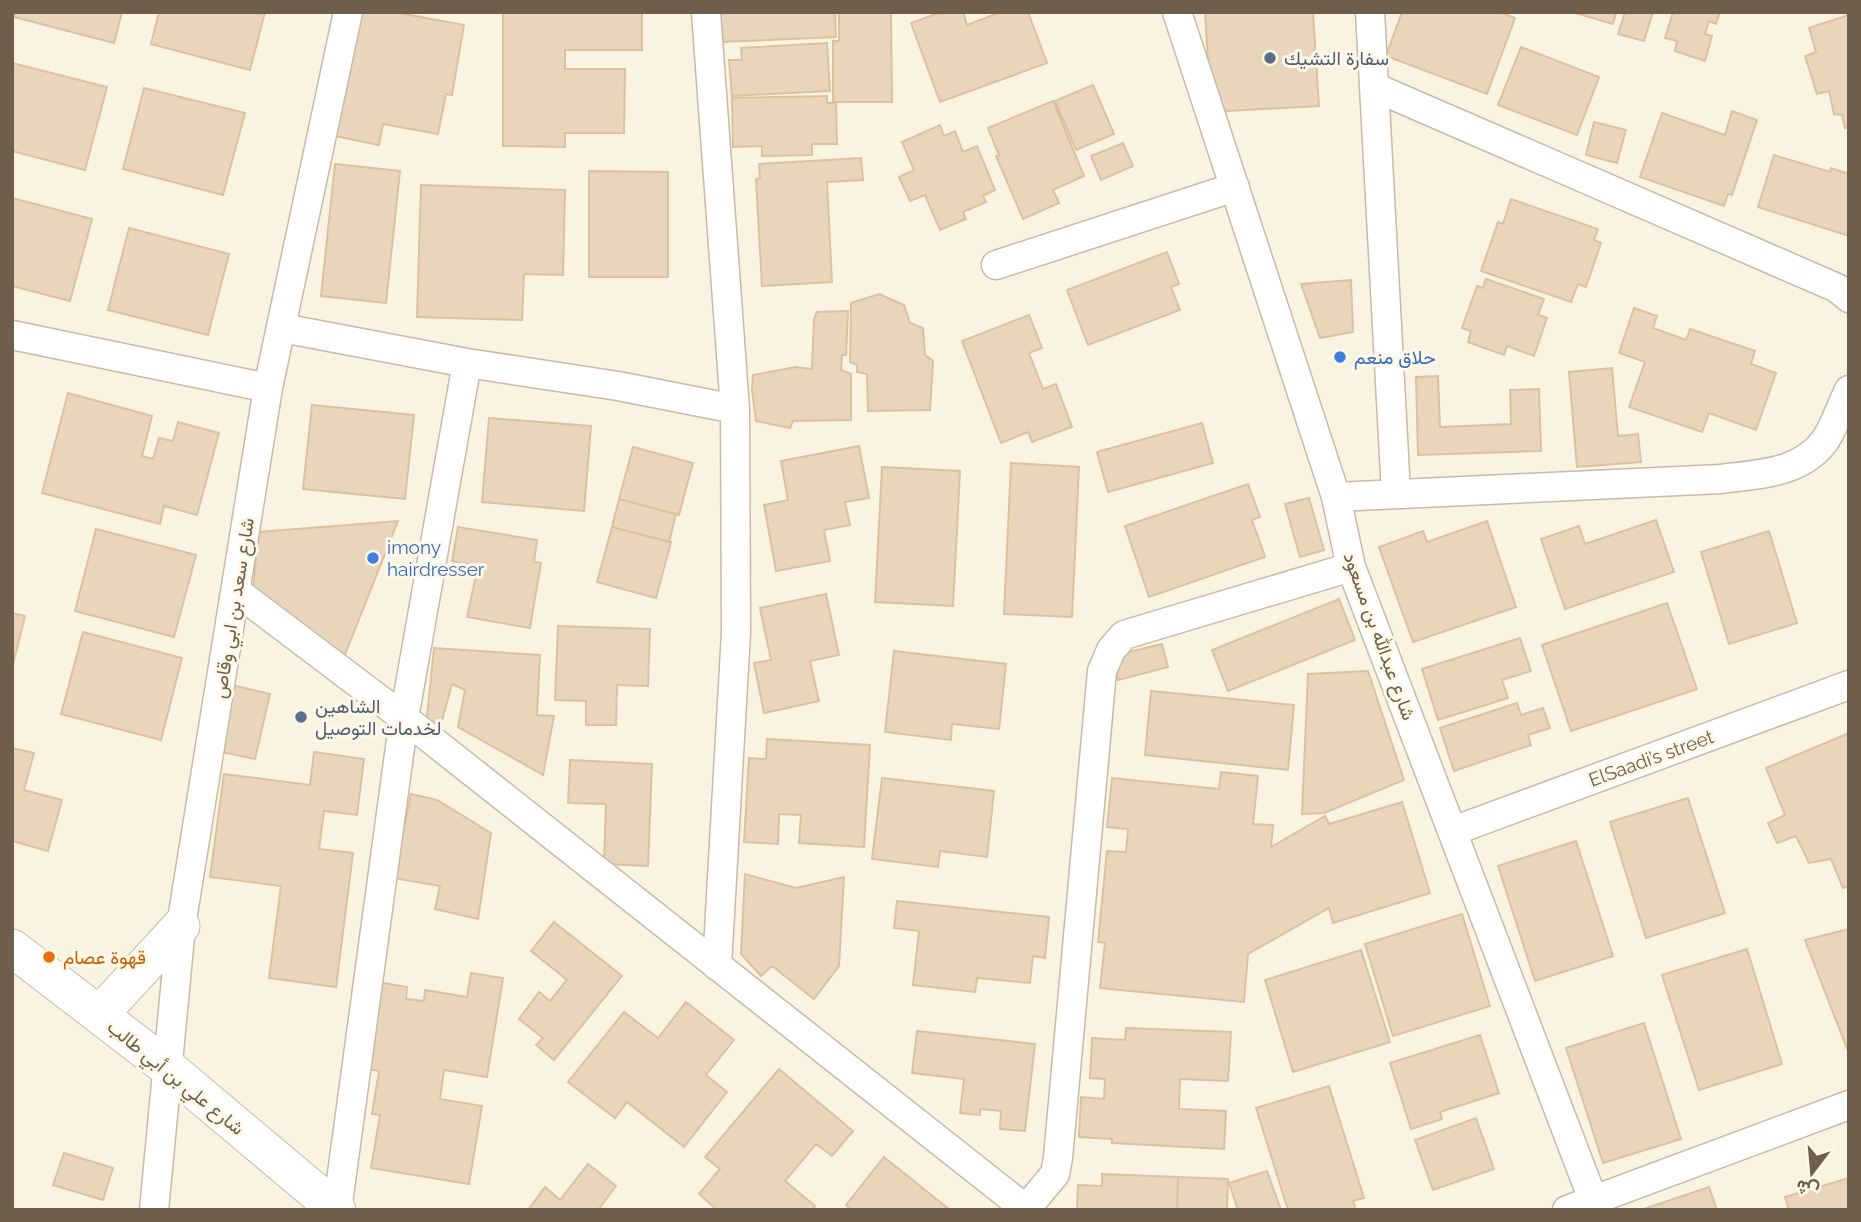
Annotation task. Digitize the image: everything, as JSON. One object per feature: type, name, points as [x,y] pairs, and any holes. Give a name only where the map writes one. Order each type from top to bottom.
[{"type":"street","name":"شارع سعد بن ابي وقاص","points":[[154,1210],[181,926],[268,388],[348,12]]},
{"type":"street","points":[[706,12],[735,409],[736,632],[717,965]]},
{"type":"street","name":"شارع عبدالله بن مسعود","points":[[1177,12],[1336,497],[1351,567],[1595,1205]]},
{"type":"street","points":[[1370,12],[1396,493]]},
{"type":"street","points":[[1374,87],[1837,288],[1849,298]]},
{"type":"street","points":[[996,265],[1235,187]]},
{"type":"street","points":[[282,328],[735,409]]},
{"type":"street","points":[[12,335],[268,388]]},
{"type":"street","points":[[337,1210],[404,719],[467,363]]},
{"type":"street","points":[[1336,497],[1721,479],[1780,471],[1800,463],[1825,440],[1849,390]]},
{"type":"street","points":[[236,591],[404,719],[1026,1209],[1055,1174],[1058,1158],[1102,671],[1111,650],[1124,635],[1351,567]]},
{"type":"street","name":"ElSaadi’s street","points":[[1453,831],[1849,685]]},
{"type":"street","points":[[99,1015],[181,926]]},
{"type":"street","name":"شارع علي بن أبي طالب","points":[[12,948],[167,1067],[337,1210]]},
{"type":"street","points":[[1567,1210],[1595,1205],[1849,1105]]},
{"type":"building","points":[[16,12],[122,12],[114,43],[14,17]]},
{"type":"building","points":[[159,12],[265,12],[250,70],[151,44]]},
{"type":"building","points":[[358,12],[394,12],[464,25],[452,95],[446,94],[438,134],[383,124],[379,145],[335,136]]},
{"type":"building","points":[[503,12],[642,12],[642,50],[565,50],[565,69],[625,69],[624,133],[565,133],[565,147],[503,146]]},
{"type":"building","points":[[719,12],[835,12],[836,37],[721,42]]},
{"type":"building","points":[[839,12],[891,12],[892,102],[833,102],[833,41],[839,41]]},
{"type":"building","points":[[941,12],[963,12],[967,25],[1001,12],[1028,12],[1047,63],[940,102],[911,23]]},
{"type":"building","points":[[1205,12],[1313,12],[1319,106],[1211,112]]},
{"type":"building","points":[[1402,12],[1500,12],[1515,18],[1487,94],[1386,56]]},
{"type":"building","points":[[1572,12],[1616,12],[1613,24]]},
{"type":"building","points":[[1625,12],[1653,12],[1644,41],[1618,34]]},
{"type":"building","points":[[1673,12],[1720,12],[1716,24],[1709,21],[1705,34],[1712,36],[1705,61],[1675,51],[1677,41],[1665,38]]},
{"type":"building","points":[[1849,15],[1849,127],[1845,128],[1842,115],[1834,114],[1829,91],[1817,94],[1805,56],[1816,52],[1809,28]]},
{"type":"building","points":[[827,43],[830,91],[732,96],[729,60],[742,60],[741,48]]},
{"type":"building","points":[[1521,47],[1599,77],[1577,135],[1498,105]]},
{"type":"building","points":[[12,63],[107,87],[85,170],[12,151]]},
{"type":"building","points":[[1093,85],[1114,134],[1076,150],[1055,101]]},
{"type":"building","points":[[144,88],[245,113],[223,195],[123,169]]},
{"type":"building","points":[[827,96],[827,103],[836,103],[837,144],[812,144],[812,155],[762,156],[762,146],[733,147],[732,98]]},
{"type":"building","points":[[1053,101],[1084,176],[1053,190],[1059,203],[1023,219],[996,156],[999,155],[988,128]]},
{"type":"building","points":[[1732,111],[1757,120],[1732,195],[1728,194],[1724,206],[1640,177],[1662,113],[1725,135]]},
{"type":"building","points":[[1594,122],[1626,130],[1617,163],[1586,155]]},
{"type":"building","points":[[940,125],[944,136],[955,131],[963,152],[977,146],[995,190],[983,196],[986,202],[963,212],[966,219],[940,230],[925,195],[910,201],[899,177],[914,170],[902,142]]},
{"type":"building","points":[[1123,143],[1133,166],[1101,180],[1091,156]]},
{"type":"building","points":[[1774,155],[1830,172],[1831,168],[1849,174],[1849,236],[1758,207]]},
{"type":"building","points":[[861,158],[863,180],[827,182],[832,282],[762,286],[756,179],[760,178],[759,164]]},
{"type":"building","points":[[335,164],[400,171],[386,303],[321,296]]},
{"type":"building","points":[[589,171],[668,172],[668,277],[589,277]]},
{"type":"building","points":[[421,185],[565,190],[563,275],[524,274],[522,320],[417,317]]},
{"type":"building","points":[[12,198],[92,219],[70,301],[12,286]]},
{"type":"building","points":[[1511,199],[1598,229],[1594,240],[1601,243],[1586,287],[1578,284],[1571,302],[1481,271],[1498,222],[1503,224]]},
{"type":"building","points":[[129,228],[229,254],[208,335],[108,310]]},
{"type":"building","points":[[1167,252],[1179,284],[1171,287],[1180,310],[1088,345],[1067,290]]},
{"type":"building","points":[[1486,279],[1544,299],[1538,315],[1547,318],[1534,356],[1507,346],[1504,355],[1468,342],[1471,331],[1462,328],[1477,286],[1483,288]]},
{"type":"building","points":[[1351,280],[1353,332],[1320,338],[1301,284]]},
{"type":"building","points":[[879,294],[904,305],[910,323],[923,328],[925,355],[933,361],[930,410],[868,411],[867,374],[857,372],[857,365],[850,362],[851,303]]},
{"type":"building","points":[[1634,308],[1657,316],[1653,328],[1686,340],[1690,329],[1755,351],[1751,364],[1776,373],[1756,430],[1709,413],[1702,432],[1629,407],[1645,362],[1619,353]]},
{"type":"building","points":[[848,311],[846,355],[842,355],[841,370],[851,374],[851,420],[793,421],[790,428],[756,421],[753,375],[796,367],[812,369],[814,319],[817,312]]},
{"type":"building","points":[[1029,315],[1042,348],[1029,353],[1043,389],[1056,384],[1072,427],[1032,442],[1028,432],[1001,443],[962,341]]},
{"type":"building","points":[[1612,368],[1618,436],[1638,434],[1641,462],[1577,467],[1569,372]]},
{"type":"building","points":[[1438,376],[1440,427],[1511,424],[1510,390],[1539,389],[1541,451],[1418,455],[1416,377]]},
{"type":"building","points":[[68,393],[152,416],[142,456],[153,459],[159,438],[173,441],[178,422],[219,433],[197,515],[164,506],[160,524],[42,493]]},
{"type":"building","points":[[312,405],[414,415],[405,499],[303,489]]},
{"type":"building","points":[[489,418],[591,426],[584,511],[482,502]]},
{"type":"building","points":[[1202,423],[1213,463],[1108,492],[1097,452]]},
{"type":"building","points":[[859,446],[869,498],[845,502],[850,525],[824,530],[830,561],[776,571],[764,505],[788,500],[781,461]]},
{"type":"building","points":[[633,447],[693,463],[679,515],[619,499]]},
{"type":"building","points":[[1011,463],[1079,467],[1072,617],[1004,614]]},
{"type":"building","points":[[882,467],[960,471],[953,606],[875,602]]},
{"type":"building","points":[[1248,484],[1260,517],[1252,520],[1265,557],[1149,597],[1125,526]]},
{"type":"building","points":[[1309,498],[1324,550],[1300,557],[1285,504]]},
{"type":"building","points":[[619,499],[676,514],[669,542],[612,527]]},
{"type":"building","points":[[1656,520],[1674,572],[1565,609],[1541,539],[1579,526],[1585,544]]},
{"type":"building","points":[[398,521],[344,657],[253,591],[258,532]]},
{"type":"building","points":[[1487,521],[1516,607],[1413,642],[1379,547],[1423,531],[1427,542]]},
{"type":"building","points":[[458,527],[537,540],[534,562],[541,563],[530,628],[467,617],[478,566],[452,561]]},
{"type":"building","points":[[612,527],[671,542],[656,598],[597,582]]},
{"type":"building","points":[[96,529],[196,555],[174,637],[75,611]]},
{"type":"building","points":[[1769,531],[1797,623],[1729,644],[1701,552]]},
{"type":"building","points":[[826,594],[839,655],[810,661],[819,701],[764,713],[754,663],[771,660],[760,608]]},
{"type":"building","points":[[1339,599],[1355,640],[1228,691],[1212,650]]},
{"type":"building","points":[[1667,603],[1697,689],[1571,731],[1542,645]]},
{"type":"building","points":[[12,613],[25,616],[12,668]]},
{"type":"building","points":[[558,626],[650,629],[648,686],[617,685],[616,725],[586,725],[586,701],[555,700]]},
{"type":"building","points":[[83,632],[182,658],[161,740],[61,714]]},
{"type":"building","points":[[1520,638],[1531,671],[1502,680],[1508,698],[1438,720],[1422,669]]},
{"type":"building","points":[[1162,644],[1168,667],[1118,680],[1112,656]]},
{"type":"building","points":[[434,648],[540,655],[537,715],[554,716],[543,775],[458,727],[465,690],[452,684],[440,728],[426,727]]},
{"type":"building","points":[[894,651],[1006,664],[999,729],[952,724],[951,740],[885,732]]},
{"type":"building","points":[[1368,671],[1404,780],[1324,813],[1302,814],[1308,674]]},
{"type":"building","points":[[232,685],[270,694],[255,759],[217,751]]},
{"type":"building","points":[[1151,691],[1294,705],[1288,770],[1145,755]]},
{"type":"building","points":[[1517,703],[1521,715],[1543,708],[1550,728],[1528,735],[1531,745],[1454,771],[1440,728]]},
{"type":"building","points":[[1849,733],[1849,886],[1843,888],[1831,859],[1809,863],[1796,836],[1777,843],[1768,823],[1785,815],[1766,768]]},
{"type":"building","points":[[767,739],[870,745],[864,847],[799,843],[801,815],[779,814],[778,844],[744,842],[749,758],[766,759]]},
{"type":"building","points":[[12,748],[34,753],[24,790],[62,800],[48,851],[12,841]]},
{"type":"building","points":[[314,752],[364,759],[357,815],[324,811],[319,849],[353,853],[336,987],[269,978],[281,886],[210,877],[224,774],[310,785]]},
{"type":"building","points":[[570,760],[652,764],[648,866],[604,864],[606,804],[568,803]]},
{"type":"building","points":[[1221,772],[1258,776],[1253,824],[1273,825],[1271,847],[1325,816],[1329,824],[1402,802],[1430,893],[1333,923],[1329,908],[1248,954],[1244,1002],[1100,988],[1105,943],[1098,942],[1107,851],[1126,852],[1128,829],[1107,827],[1112,778],[1219,789]]},
{"type":"building","points":[[882,778],[994,791],[987,857],[940,851],[938,867],[872,859]]},
{"type":"building","points":[[411,794],[437,800],[491,833],[478,919],[435,909],[440,886],[393,878]]},
{"type":"building","points":[[1688,798],[1725,913],[1646,938],[1610,822]]},
{"type":"building","points":[[1576,841],[1613,956],[1535,981],[1498,866]]},
{"type":"building","points":[[745,874],[796,888],[844,877],[839,966],[814,999],[772,966],[761,976],[741,954]]},
{"type":"building","points":[[897,901],[1049,917],[1045,958],[1033,956],[1030,983],[977,978],[975,992],[913,985],[919,931],[894,928]]},
{"type":"building","points":[[1462,914],[1490,1006],[1393,1036],[1365,944]]},
{"type":"building","points":[[554,922],[622,976],[554,1060],[536,1045],[543,1038],[519,1019],[539,992],[550,1001],[567,980],[531,951]]},
{"type":"building","points":[[1849,929],[1849,1054],[1805,940]]},
{"type":"building","points":[[1747,949],[1782,1064],[1699,1090],[1662,975]]},
{"type":"building","points":[[1361,950],[1390,1042],[1293,1072],[1265,980]]},
{"type":"building","points":[[471,973],[503,978],[487,1077],[444,1070],[440,1099],[482,1106],[469,1184],[371,1168],[380,1115],[372,1114],[379,1071],[363,1068],[377,982],[407,987],[406,999],[424,1001],[425,990],[467,997]]},
{"type":"building","points":[[686,1002],[734,1040],[706,1075],[727,1092],[684,1147],[627,1102],[615,1118],[568,1082],[624,1012],[658,1038]]},
{"type":"building","points":[[1644,1023],[1681,1139],[1603,1163],[1566,1048]]},
{"type":"building","points":[[1126,1028],[1231,1032],[1228,1081],[1180,1079],[1179,1109],[1226,1111],[1224,1149],[1112,1143],[1112,1139],[1079,1137],[1081,1097],[1104,1099],[1105,1079],[1090,1078],[1092,1038],[1125,1040]]},
{"type":"building","points":[[917,1031],[1035,1044],[1025,1131],[1000,1129],[1001,1111],[980,1109],[980,1115],[960,1113],[964,1079],[912,1073]]},
{"type":"building","points":[[1480,1035],[1499,1093],[1440,1112],[1442,1119],[1411,1129],[1390,1063]]},
{"type":"building","points":[[779,1069],[853,1131],[832,1156],[816,1144],[785,1181],[815,1206],[812,1210],[717,1210],[699,1194],[720,1169],[705,1157]]},
{"type":"building","points":[[1329,1086],[1364,1198],[1353,1201],[1356,1210],[1288,1210],[1256,1108]]},
{"type":"building","points":[[1476,1118],[1494,1169],[1433,1190],[1415,1140]]},
{"type":"building","points":[[64,1153],[113,1168],[103,1200],[53,1185]]},
{"type":"building","points":[[884,1157],[950,1210],[851,1210],[846,1205]]},
{"type":"building","points":[[588,1164],[616,1186],[598,1210],[528,1210],[545,1187],[560,1200]]},
{"type":"building","points":[[1267,1171],[1281,1210],[1238,1210],[1229,1183]]},
{"type":"building","points":[[1102,1174],[1178,1177],[1177,1210],[1077,1210],[1078,1185],[1102,1186]]},
{"type":"building","points":[[1178,1177],[1228,1179],[1227,1210],[1177,1210]]},
{"type":"building","points":[[1849,1178],[1849,1210],[1789,1210],[1785,1197]]},
{"type":"building","points":[[1709,1187],[1717,1210],[1641,1210]]},
{"type":"place","name":"سفارة التشيك","points":[[1270,58]]},
{"type":"place","name":"حلاق منعم","points":[[1340,357]]},
{"type":"place","name":"imony hairdresser","points":[[373,558]]},
{"type":"place","name":"الشاهين لخدمات التوصيل","points":[[301,717]]},
{"type":"place","name":"قهوة عصام","points":[[49,957]]}]
